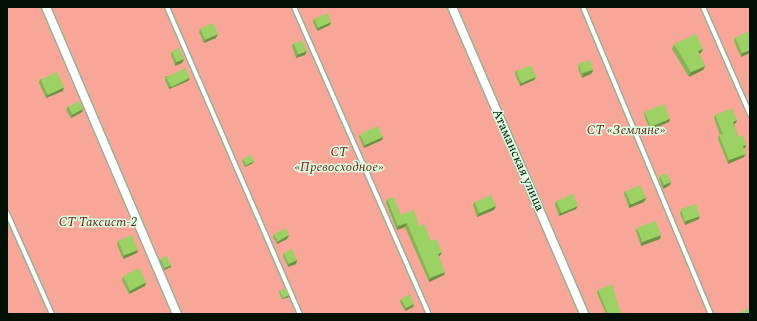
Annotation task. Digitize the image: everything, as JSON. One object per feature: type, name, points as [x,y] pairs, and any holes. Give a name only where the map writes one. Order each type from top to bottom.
[{"type":"street","points":[[46,7],[177,314]]},
{"type":"street","name":"Атаманская улица","points":[[452,7],[584,314]]},
{"type":"lane","points":[[167,7],[300,314]]},
{"type":"lane","points":[[294,7],[429,314]]},
{"type":"lane","points":[[583,7],[711,314]]},
{"type":"lane","points":[[703,7],[750,114]]},
{"type":"lane","points":[[7,214],[52,314]]},
{"type":"green space","points":[[7,7],[750,7],[750,314],[7,314]]},
{"type":"building","points":[[327,13],[331,22],[318,28],[314,19]]},
{"type":"building","points":[[213,23],[218,34],[205,40],[200,29]]},
{"type":"building","points":[[749,31],[750,50],[742,53],[735,38]]},
{"type":"building","points":[[696,34],[703,49],[698,51],[705,66],[691,72],[674,44]]},
{"type":"building","points":[[302,40],[307,51],[299,55],[294,44]]},
{"type":"building","points":[[179,48],[184,59],[177,62],[172,51]]},
{"type":"building","points":[[590,60],[593,70],[581,73],[579,64]]},
{"type":"building","points":[[531,65],[536,77],[521,83],[516,71]]},
{"type":"building","points":[[185,68],[190,78],[171,87],[166,78]]},
{"type":"building","points":[[57,72],[64,87],[48,95],[41,80]]},
{"type":"building","points":[[79,101],[83,109],[72,114],[68,106]]},
{"type":"building","points":[[664,104],[670,119],[651,127],[645,112]]},
{"type":"building","points":[[732,108],[737,120],[733,122],[738,137],[743,135],[746,145],[743,146],[746,154],[729,160],[719,135],[723,134],[715,115]]},
{"type":"building","points":[[378,126],[383,137],[365,145],[360,134]]},
{"type":"building","points":[[251,155],[254,161],[246,165],[243,159]]},
{"type":"building","points":[[666,173],[671,182],[664,185],[660,176]]},
{"type":"building","points":[[640,185],[646,198],[631,204],[625,192]]},
{"type":"building","points":[[573,194],[578,206],[562,213],[556,201]]},
{"type":"building","points":[[491,195],[496,206],[479,213],[475,202]]},
{"type":"building","points":[[394,197],[401,215],[414,210],[419,226],[424,224],[431,241],[436,239],[442,252],[438,254],[445,272],[430,278],[407,223],[398,226],[387,199]]},
{"type":"building","points":[[696,204],[700,216],[685,221],[681,209]]},
{"type":"building","points":[[656,221],[661,235],[642,242],[637,228]]},
{"type":"building","points":[[285,228],[289,235],[278,241],[274,234]]},
{"type":"building","points":[[132,235],[138,250],[124,255],[118,241]]},
{"type":"building","points":[[292,249],[297,260],[289,264],[284,253]]},
{"type":"building","points":[[167,256],[171,265],[165,268],[161,259]]},
{"type":"building","points":[[139,268],[146,282],[130,290],[123,276]]},
{"type":"building","points":[[612,284],[621,314],[608,314],[598,290]]},
{"type":"building","points":[[286,288],[289,295],[283,298],[280,291]]},
{"type":"building","points":[[410,294],[414,304],[406,308],[401,299]]},
{"type":"building","points":[[750,308],[750,314],[736,314]]},
{"type":"park label","name":"СТ «Земляне»","points":[[626,130]]},
{"type":"park label","name":"СТ «Превосходное»","points":[[339,160]]},
{"type":"park label","name":"СТ Таксист-2","points":[[98,222]]}]
